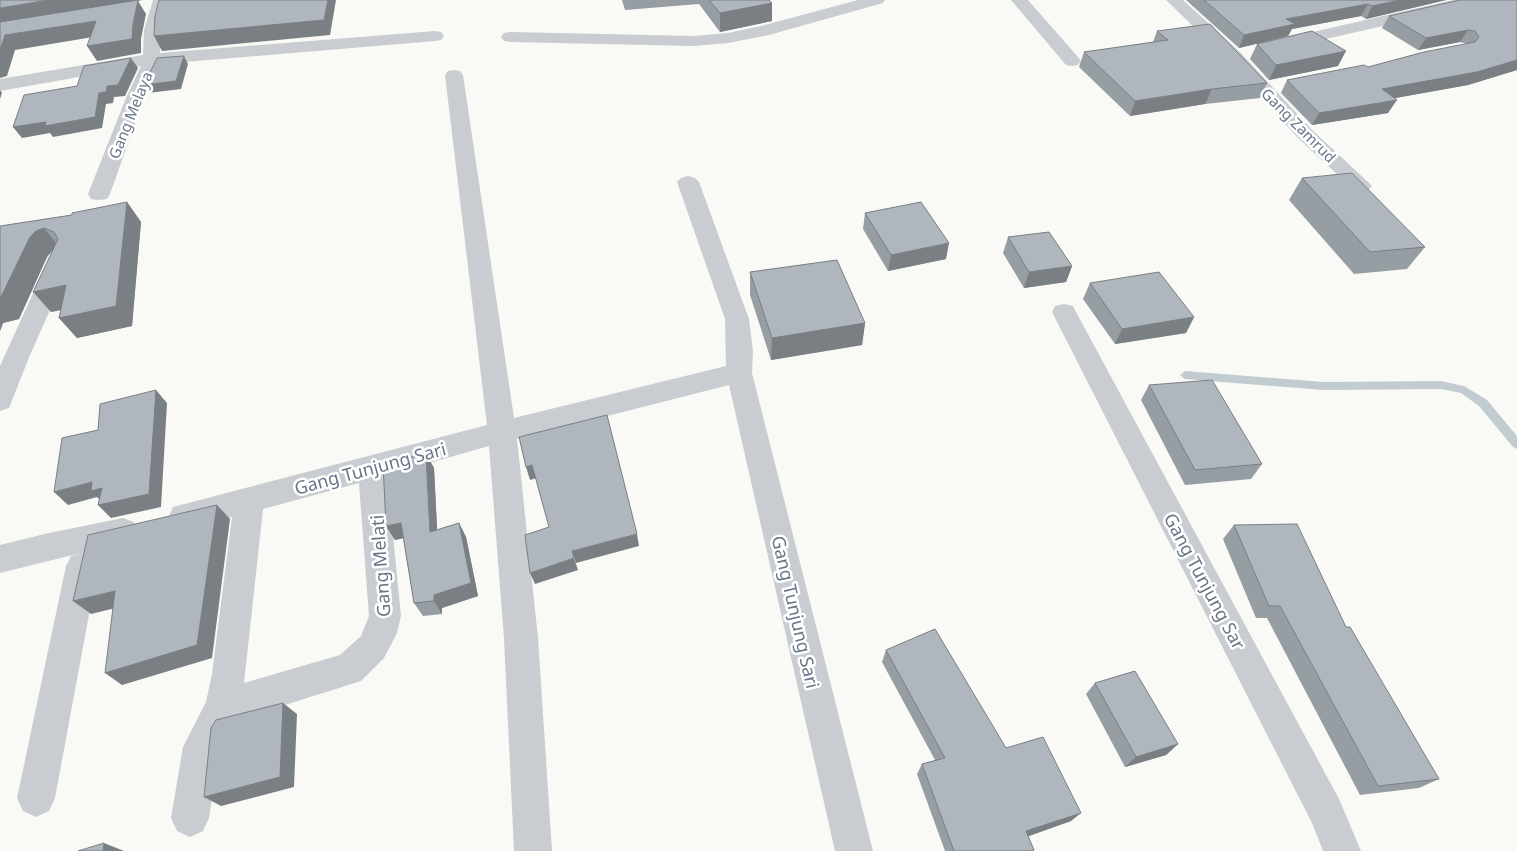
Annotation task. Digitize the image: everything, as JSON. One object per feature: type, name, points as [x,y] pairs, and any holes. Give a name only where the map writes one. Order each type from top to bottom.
[{"type":"street","points":[[510,37],[694,41],[763,31],[877,0]]},
{"type":"street","points":[[1019,0],[1072,61]]},
{"type":"street","name":"Gang Zamrud","points":[[1174,0],[1234,56],[1304,133],[1361,186]]},
{"type":"street","points":[[1234,56],[1475,0]]},
{"type":"street","name":"Gang Melaya","points":[[99,194],[135,98],[154,59],[151,53],[158,4]]},
{"type":"street","points":[[0,85],[154,59],[435,36]]},
{"type":"street","points":[[454,76],[502,432],[521,638],[533,851]]},
{"type":"street","points":[[1263,89],[1281,85]]},
{"type":"street","name":"Gang Tunjung Sari","points":[[688,182],[737,319],[740,352],[739,373],[854,851]]},
{"type":"street","points":[[0,401],[17,355],[61,258]]},
{"type":"street","name":"Gang Tunjung Sar","points":[[1064,312],[1321,803],[1342,851]]},
{"type":"street","name":"Gang Tunjung Sari","points":[[0,559],[49,546],[88,539],[249,501],[502,432],[739,373]]},
{"type":"street","name":"Gang Melati","points":[[222,707],[349,669],[363,659],[375,646],[382,631],[385,616],[372,466]]},
{"type":"street","points":[[190,818],[201,747],[222,707],[229,674],[249,501]]},
{"type":"street","points":[[36,798],[88,539]]},
{"type":"building","points":[[0,0],[49,0],[0,8]]},
{"type":"building","points":[[138,0],[132,39],[87,46],[96,21],[5,35],[0,50],[0,22]]},
{"type":"building","points":[[159,0],[328,0],[324,20],[154,36],[155,16]]},
{"type":"building","points":[[709,0],[769,0],[772,3],[720,13]]},
{"type":"building","points":[[1204,0],[1400,0],[1286,19],[1295,24],[1244,35]]},
{"type":"building","points":[[1460,0],[1517,0],[1517,60],[1477,72],[1382,89],[1397,100],[1319,113],[1287,80],[1364,65],[1368,67],[1424,52],[1475,42],[1479,37],[1475,31],[1468,30],[1426,38],[1389,16]]},
{"type":"building","points":[[1210,24],[1267,83],[1135,101],[1084,52],[1168,40],[1157,31]]},
{"type":"building","points":[[1312,31],[1346,51],[1276,65],[1257,44]]},
{"type":"building","points":[[184,56],[176,81],[144,85],[157,58]]},
{"type":"building","points":[[131,58],[118,85],[107,86],[106,92],[99,93],[95,117],[45,126],[46,122],[13,127],[24,95],[77,86],[84,66]]},
{"type":"building","points":[[1352,173],[1425,247],[1370,252],[1302,178]]},
{"type":"building","points":[[127,202],[116,306],[59,318],[66,285],[33,292],[58,239],[54,232],[44,228],[36,231],[30,237],[0,299],[0,226],[72,215],[72,213]]},
{"type":"building","points":[[921,202],[949,243],[891,255],[865,213]]},
{"type":"building","points":[[1049,232],[1072,266],[1029,272],[1008,237]]},
{"type":"building","points":[[837,260],[865,323],[772,338],[750,272]]},
{"type":"building","points":[[1159,272],[1194,317],[1122,329],[1090,283]]},
{"type":"building","points":[[1212,380],[1262,464],[1195,470],[1149,385]]},
{"type":"building","points":[[156,390],[149,494],[98,505],[102,488],[91,491],[92,482],[54,492],[62,438],[98,430],[100,404]]},
{"type":"building","points":[[607,415],[637,534],[572,551],[574,558],[530,573],[525,535],[549,527],[532,465],[526,467],[519,437]]},
{"type":"building","points":[[426,454],[430,532],[459,523],[471,583],[434,595],[434,601],[414,603],[401,523],[386,526],[383,463]]},
{"type":"building","points":[[217,505],[197,645],[105,673],[115,591],[73,601],[88,535]]},
{"type":"building","points":[[1297,524],[1346,627],[1350,627],[1439,779],[1378,786],[1280,606],[1269,606],[1234,525]]},
{"type":"building","points":[[935,629],[1006,748],[1043,737],[1081,813],[1026,831],[1034,850],[954,851],[922,764],[945,758],[886,650]]},
{"type":"building","points":[[1135,671],[1178,744],[1136,757],[1095,683]]},
{"type":"building","points":[[283,703],[280,777],[204,797],[211,728],[216,720]]},
{"type":"building","points":[[104,843],[103,851],[78,851]]},
{"type":"waterway","points":[[1185,375],[1324,386],[1441,385],[1464,390],[1483,403],[1517,444]]}]
